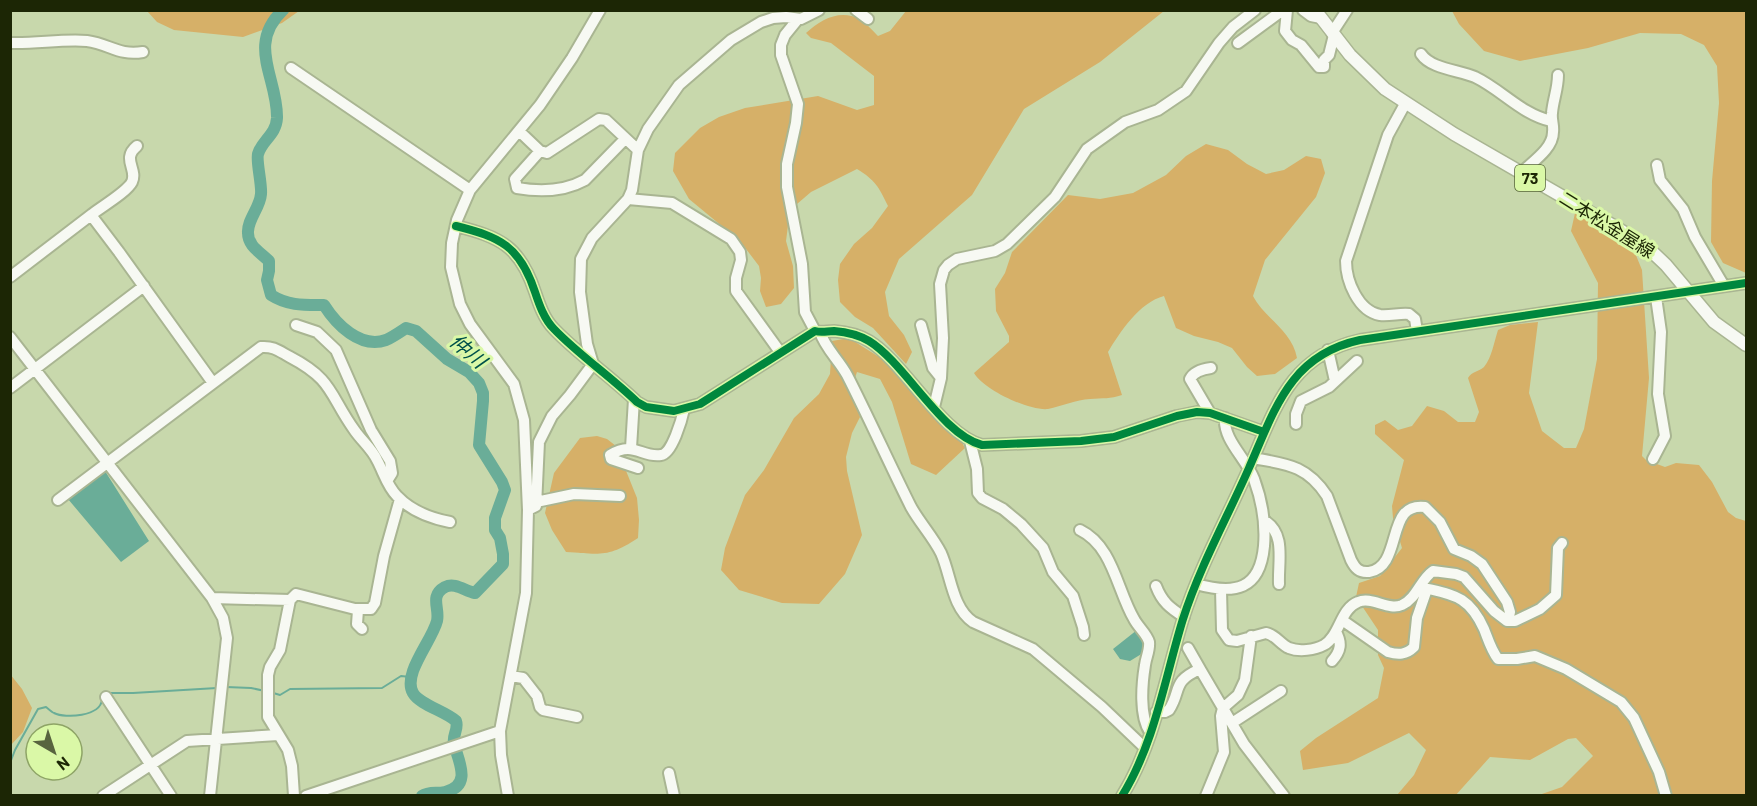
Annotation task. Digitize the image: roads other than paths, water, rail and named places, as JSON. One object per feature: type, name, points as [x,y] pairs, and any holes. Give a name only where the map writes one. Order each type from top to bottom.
[{"type":"main road","name":"二本松金屋線","points":[[1318,14],[1368,74],[1405,104],[1647,247],[1666,265],[1714,322],[1746,345]]},
{"type":"street","points":[[819,10],[798,20],[785,35],[781,45],[781,55],[798,104],[787,164],[787,187],[802,264],[805,312],[847,375],[913,509],[940,552],[965,616],[1039,653],[1102,707],[1144,748]]},
{"type":"street","points":[[856,10],[868,19]]},
{"type":"street","points":[[934,407],[940,378],[943,338],[940,284],[948,265],[957,259],[995,251],[1007,244],[1055,197],[1088,149],[1125,122],[1158,110],[1186,91],[1219,43],[1233,27],[1255,10]]},
{"type":"street","points":[[1285,10],[1285,32],[1301,45],[1319,67],[1324,67],[1324,60],[1329,55],[1333,34],[1347,10]]},
{"type":"street","points":[[1238,43],[1285,10]]},
{"type":"street","points":[[1303,10],[1311,16],[1318,14]]},
{"type":"street","points":[[508,795],[501,755],[500,731],[526,593],[528,510],[522,407],[514,384],[470,324],[460,304],[451,267],[452,243],[470,190],[519,131],[555,82],[595,12]]},
{"type":"street","points":[[528,510],[535,508],[536,502],[539,442],[552,416],[576,388],[592,364],[580,292],[581,259],[592,238],[628,199],[632,190],[639,150],[648,129],[678,85],[731,40],[761,22],[782,16],[798,20]]},
{"type":"street","points":[[10,43],[84,41],[101,43],[123,53],[143,52]]},
{"type":"street","points":[[1421,54],[1430,62],[1485,82],[1537,118],[1551,121]]},
{"type":"street","points":[[291,68],[470,190]]},
{"type":"street","points":[[1521,172],[1545,150],[1551,141],[1554,132],[1551,121],[1558,75]]},
{"type":"street","points":[[1405,104],[1388,135],[1372,177],[1346,261],[1346,268],[1354,292],[1364,308],[1377,315],[1409,314],[1415,319],[1417,331]]},
{"type":"street","points":[[519,131],[540,151],[547,153],[599,119],[606,120],[639,150]]},
{"type":"street","points":[[540,151],[515,179],[517,188],[547,190],[568,188],[585,180],[625,139]]},
{"type":"street","points":[[10,277],[130,184],[133,176],[130,156],[136,146]]},
{"type":"street","points":[[1658,165],[1660,180],[1683,209],[1695,237],[1724,286]]},
{"type":"street","points":[[628,199],[672,203],[731,239],[740,252],[741,260],[736,278],[736,291],[780,352]]},
{"type":"street","points":[[91,215],[213,383]]},
{"type":"street","points":[[456,226],[493,237],[511,248],[529,273],[540,307],[552,327],[592,364],[646,407],[674,411],[700,404],[780,352],[818,332],[832,331],[851,334],[869,341],[949,424],[970,441],[988,446],[1114,437],[1185,414],[1210,413],[1264,432]]},
{"type":"street","points":[[1122,795],[1150,732],[1196,584],[1264,432],[1297,375],[1328,350],[1340,345],[1417,331],[1746,283]]},
{"type":"street","points":[[10,388],[144,286]]},
{"type":"street","points":[[1653,459],[1665,436],[1658,394],[1661,332],[1656,297]]},
{"type":"street","points":[[296,325],[317,332],[336,350],[372,430],[390,461],[392,473],[387,481]]},
{"type":"street","points":[[921,325],[933,368],[940,378]]},
{"type":"street","points":[[10,337],[212,598],[223,618],[227,632],[210,795]]},
{"type":"street","points":[[58,500],[261,347],[276,348],[311,368],[326,383],[355,432],[377,459],[387,481],[400,499],[420,513],[450,522]]},
{"type":"street","points":[[1328,350],[1335,381]]},
{"type":"street","points":[[1296,424],[1300,401],[1320,392],[1357,361]]},
{"type":"street","points":[[1210,368],[1200,370],[1190,379],[1210,413]]},
{"type":"street","points":[[631,448],[634,399]]},
{"type":"street","points":[[638,468],[610,459],[610,455],[631,448],[659,455],[665,454],[672,443],[684,409]]},
{"type":"street","points":[[1196,584],[1221,590],[1244,585],[1257,576],[1263,558],[1265,521],[1251,463],[1226,432],[1225,418]]},
{"type":"street","points":[[970,441],[977,469],[978,493],[1021,524],[1043,548],[1053,572],[1072,596],[1084,635]]},
{"type":"street","points":[[1251,463],[1299,468],[1321,487],[1327,496],[1351,560],[1361,572],[1373,571],[1385,561],[1391,550],[1399,522],[1407,511],[1416,506],[1425,507],[1440,522],[1454,549],[1475,558],[1482,564],[1507,602],[1510,612],[1508,621]]},
{"type":"street","points":[[536,502],[574,494],[620,496]]},
{"type":"street","points":[[294,795],[292,766],[288,750],[268,717],[268,675],[280,650],[290,600],[296,594],[358,610],[371,609],[375,603],[384,556],[400,499]]},
{"type":"street","points":[[1265,521],[1274,528],[1280,541],[1279,584]]},
{"type":"street","points":[[1080,530],[1097,542],[1132,617],[1148,639],[1144,671],[1143,714],[1150,732]]},
{"type":"street","points":[[1508,621],[1527,616],[1553,599],[1557,590],[1558,548],[1562,543]]},
{"type":"street","points":[[1342,620],[1388,652],[1405,653],[1414,646],[1423,588],[1427,576],[1433,571],[1462,576],[1494,611],[1508,621]]},
{"type":"street","points":[[1156,586],[1160,597],[1168,607],[1184,617]]},
{"type":"street","points":[[1221,590],[1224,635],[1233,641],[1262,633],[1270,634],[1288,648],[1303,650],[1329,642],[1350,608],[1359,602],[1390,607],[1400,606],[1423,588]]},
{"type":"street","points":[[1423,588],[1448,593],[1467,602],[1477,616],[1498,659],[1534,656],[1541,658],[1566,669],[1621,702],[1634,718],[1659,772],[1666,795]]},
{"type":"street","points":[[212,598],[290,600]]},
{"type":"street","points":[[358,610],[357,624],[362,629]]},
{"type":"street","points":[[1332,661],[1340,652],[1340,642],[1336,632]]},
{"type":"street","points":[[1206,795],[1224,752],[1221,716],[1223,708],[1238,695],[1245,680],[1251,636]]},
{"type":"street","points":[[1188,648],[1244,744],[1284,795]]},
{"type":"street","points":[[1156,711],[1166,712],[1179,683],[1200,669]]},
{"type":"street","points":[[511,676],[523,678],[537,696],[543,710],[577,717]]},
{"type":"street","points":[[1232,723],[1281,691]]},
{"type":"street","points":[[106,697],[171,795]]},
{"type":"street","points":[[306,795],[500,731]]},
{"type":"street","points":[[103,795],[187,741],[278,735]]},
{"type":"street","points":[[669,773],[674,795]]},
{"type":"water","points":[[105,471],[149,541],[121,562],[68,499]]},
{"type":"water","points":[[1137,630],[1143,638],[1143,653],[1130,661],[1120,659],[1113,649]]},
{"type":"waterway","name":"仲川","points":[[283,10],[272,23],[267,36],[266,62],[276,103],[277,118],[272,133],[258,154],[261,194],[248,228],[252,245],[269,261],[267,280],[271,295],[290,303],[324,305],[342,327],[367,341],[386,340],[406,328],[416,331],[447,359],[469,372],[479,383],[483,393],[479,445],[505,490],[495,518],[495,530],[500,538],[503,564],[475,593],[460,587],[449,586],[437,594],[437,621],[411,677],[411,685],[416,697],[456,721],[454,744],[462,772],[459,784],[454,789],[422,796]]},
{"type":"waterway","points":[[270,692],[280,695],[290,689],[382,688],[401,676],[410,677]]},
{"type":"waterway","points":[[226,687],[265,691]]},
{"type":"waterway","points":[[102,695],[103,693],[217,688]]},
{"type":"waterway","points":[[10,763],[38,709],[46,707],[53,713],[66,716],[82,715],[95,710],[102,700]]}]
